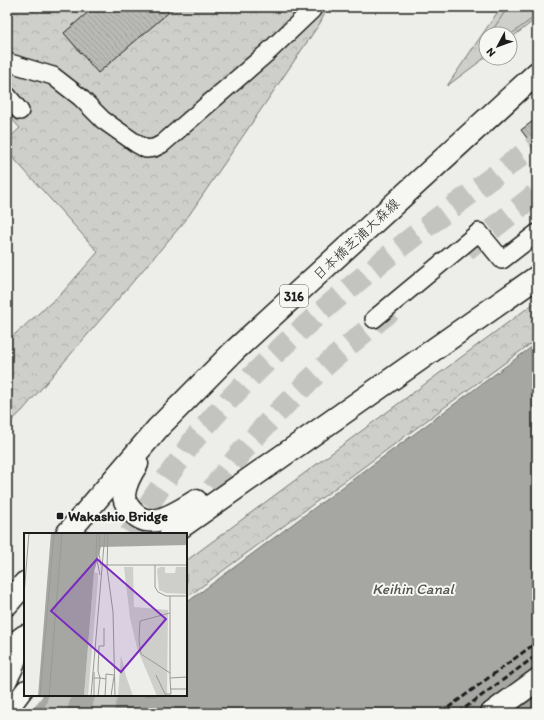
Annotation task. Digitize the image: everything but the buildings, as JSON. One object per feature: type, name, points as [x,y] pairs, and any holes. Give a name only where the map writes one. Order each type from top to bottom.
[{"type":"main road","name":"日本橋芝浦大森線","points":[[68,533],[158,428],[234,351],[537,74]]},
{"type":"main road","points":[[172,533],[537,277]]},
{"type":"main road","points":[[158,428],[130,476],[124,497],[128,506],[135,515],[144,520],[157,520],[171,515],[318,431]]},
{"type":"main road","points":[[7,604],[24,584]]},
{"type":"main road","points":[[7,649],[24,637]]},
{"type":"main road","points":[[492,713],[537,680]]},
{"type":"lane","points":[[7,62],[53,76],[80,96],[103,120],[146,149],[154,148],[162,144],[267,53],[312,10],[313,7]]},
{"type":"lane","points":[[7,96],[20,111]]},
{"type":"lane","points":[[374,318],[479,232],[502,260],[537,233]]},
{"type":"lane","points":[[8,681],[14,670],[24,639]]},
{"type":"lane","points":[[7,713],[24,690]]},
{"type":"green space","points":[[7,7],[328,7],[320,23],[185,221],[22,411],[7,425],[7,341],[62,293],[98,252],[7,151],[7,140],[20,128],[7,114]]},
{"type":"green space","points":[[501,7],[537,7],[537,18],[518,33],[518,26],[488,26]]},
{"type":"green space","points":[[508,7],[537,7],[537,15],[518,29],[518,26],[495,26]]},
{"type":"green space","points":[[478,41],[478,63],[447,86]]},
{"type":"green space","points":[[537,301],[537,339],[187,597],[187,560]]},
{"type":"water","name":"Keihin Canal","points":[[537,343],[537,713],[7,713],[32,696],[187,696],[187,602]]},
{"type":"pier","points":[[28,696],[42,696],[30,713],[7,713]]},
{"type":"tunnel","points":[[131,533],[194,440],[221,408],[275,353],[333,302],[423,229],[537,144]]},
{"type":"tunnel","points":[[466,250],[537,193]]},
{"type":"tunnel","points":[[194,516],[231,465],[272,418],[324,367],[394,308]]},
{"type":"tunnel","points":[[55,713],[60,696]]},
{"type":"tunnel","points":[[102,713],[107,696]]},
{"type":"railway","points":[[441,713],[537,642]]},
{"type":"railway","points":[[458,713],[537,655]]},
{"type":"place","name":"Wakashio Bridge","points":[[60,516]]}]
